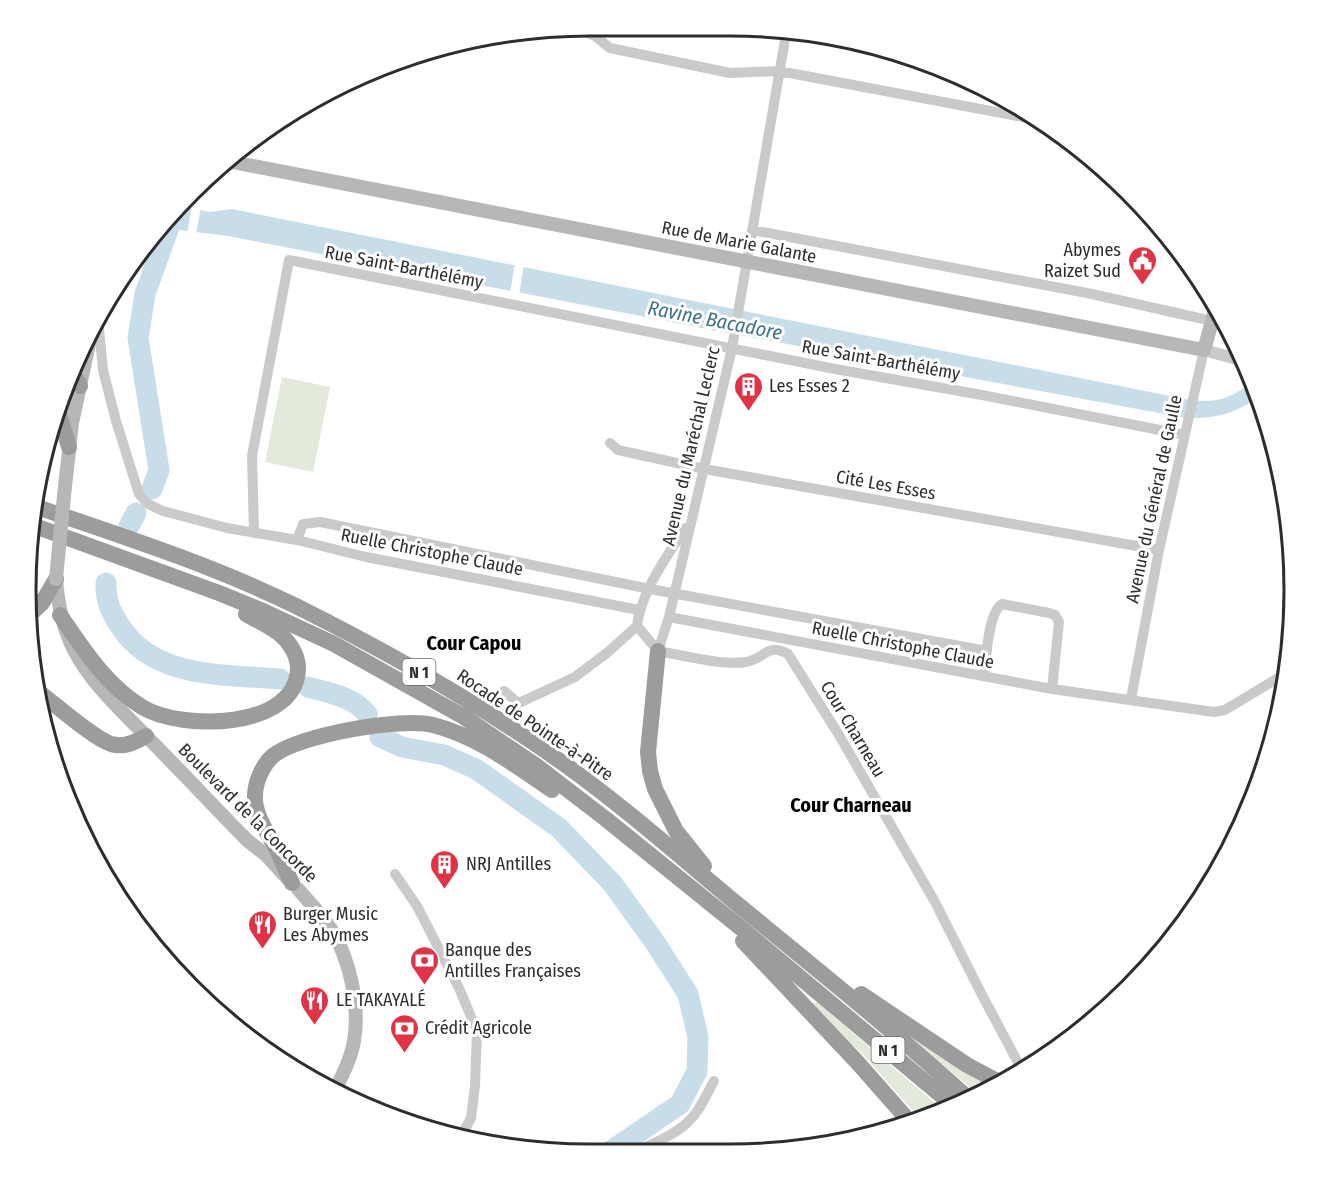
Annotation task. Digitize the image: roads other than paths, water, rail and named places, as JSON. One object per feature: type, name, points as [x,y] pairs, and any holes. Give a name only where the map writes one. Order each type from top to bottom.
[{"type":"highway","points":[[66,419],[69,447]]},
{"type":"highway","name":"Rocade de Pointe-à-Pitre","points":[[43,509],[112,532],[236,579],[294,605],[414,669],[528,738],[623,808],[757,920],[945,1088]]},
{"type":"highway","name":"Rocade de Pointe-à-Pitre","points":[[40,528],[252,606],[334,644],[464,717],[538,767],[710,905],[945,1088]]},
{"type":"highway","points":[[37,608],[56,579]]},
{"type":"highway","points":[[60,615],[85,652],[120,692],[144,709],[170,719],[195,723],[253,715],[273,707],[282,700],[297,675],[298,663],[291,647],[270,627],[212,597],[185,580]]},
{"type":"highway","points":[[658,651],[648,752],[655,789],[676,831],[741,907]]},
{"type":"highway","points":[[47,698],[94,734],[112,744],[135,743],[146,736]]},
{"type":"highway","points":[[295,886],[263,824],[255,800],[256,786],[264,766],[274,755],[309,739],[393,724],[425,724],[457,733],[490,749],[605,827],[619,832]]},
{"type":"highway","points":[[694,853],[744,901],[825,969]]},
{"type":"highway","points":[[710,905],[865,1070],[905,1116]]},
{"type":"highway","points":[[757,920],[967,1065],[992,1078]]},
{"type":"highway","name":"N 1","points":[[945,1088],[959,1094]]},
{"type":"highway","name":"N 1","points":[[945,1088],[950,1098]]},
{"type":"main road","name":"Rue de Marie Galante","points":[[237,163],[1204,350]]},
{"type":"main road","name":"Avenue du Général de Gaulle","points":[[1204,350],[1213,318]]},
{"type":"main road","points":[[66,419],[70,398]]},
{"type":"main road","name":"Boulevard de la Concorde","points":[[69,447],[56,579],[60,615],[74,649],[90,675],[146,736],[248,841],[266,855],[332,930],[349,971],[354,995],[354,1039],[345,1070],[338,1083]]},
{"type":"street","points":[[595,36],[610,48],[730,73],[779,71],[1016,116]]},
{"type":"street","name":"Avenue du Maréchal Leclerc","points":[[658,651],[669,617],[690,520],[704,469],[742,295],[785,39]]},
{"type":"street","points":[[752,230],[1092,294],[1210,313]]},
{"type":"street","name":"Rue Saint-Barthélémy","points":[[254,533],[252,456],[289,260],[1186,431]]},
{"type":"street","name":"Ruelle Christophe Claude","points":[[99,333],[103,370],[116,421],[139,494],[148,504],[163,511],[254,533],[639,610]]},
{"type":"street","name":"Rue de Marie Galante","points":[[1204,350],[1233,358]]},
{"type":"street","name":"Avenue du Général de Gaulle","points":[[1131,699],[1159,550],[1204,350]]},
{"type":"street","name":"Cité Les Esses","points":[[610,443],[618,450],[704,469],[1159,550]]},
{"type":"street","points":[[504,691],[517,702],[521,702],[575,677],[637,626],[639,610],[690,520]]},
{"type":"street","points":[[297,540],[303,524],[320,522],[650,589],[987,651]]},
{"type":"street","points":[[984,676],[992,618],[998,606],[1007,605],[1055,615],[1059,622],[1052,689]]},
{"type":"street","name":"Ruelle Christophe Claude","points":[[669,617],[1052,689],[1214,712],[1225,710],[1276,679]]},
{"type":"street","points":[[637,626],[658,651]]},
{"type":"street","name":"Cour Charneau","points":[[658,651],[734,663],[749,662],[769,650],[778,648],[788,654],[839,735],[935,902],[1018,1063]]},
{"type":"street","points":[[395,874],[417,906],[459,988],[477,1031],[476,1086],[471,1118],[464,1129]]},
{"type":"street","points":[[653,1144],[689,1122],[714,1081]]},
{"type":"water","name":"Ravine Bacadore","points":[[189,208],[210,212],[232,209],[1190,400],[1216,400],[1230,396],[1245,386],[1251,402],[1224,414],[1206,418],[1186,418],[728,333],[228,236],[171,228]]},
{"type":"waterway","points":[[152,489],[159,470],[138,338],[145,294],[167,232]]},
{"type":"waterway","points":[[129,526],[136,513]]},
{"type":"waterway","points":[[106,583],[111,611],[120,626],[134,643],[151,656],[171,665],[213,674],[280,679]]},
{"type":"waterway","points":[[308,687],[347,699],[367,714]]},
{"type":"waterway","points":[[380,737],[402,747],[444,755],[476,769],[559,828],[612,883],[654,941],[688,994],[698,1037],[697,1071],[680,1104],[621,1144]]},
{"type":"place","name":"Abymes Raizet Sud","points":[[1142,286]]},
{"type":"place","name":"Les Esses 2","points":[[748,412]]},
{"type":"place","name":"NRJ Antilles","points":[[445,890]]},
{"type":"place","name":"Burger Music Les Abymes","points":[[262,950]]},
{"type":"place","name":"Banque des Antilles Françaises","points":[[424,986]]},
{"type":"place","name":"LE TAKAYALÉ","points":[[315,1026]]},
{"type":"place","name":"Crédit Agricole","points":[[404,1054]]},
{"type":"district","name":"Cour Capou","points":[[474,643]]},
{"type":"district","name":"Cour Charneau","points":[[851,805]]}]
